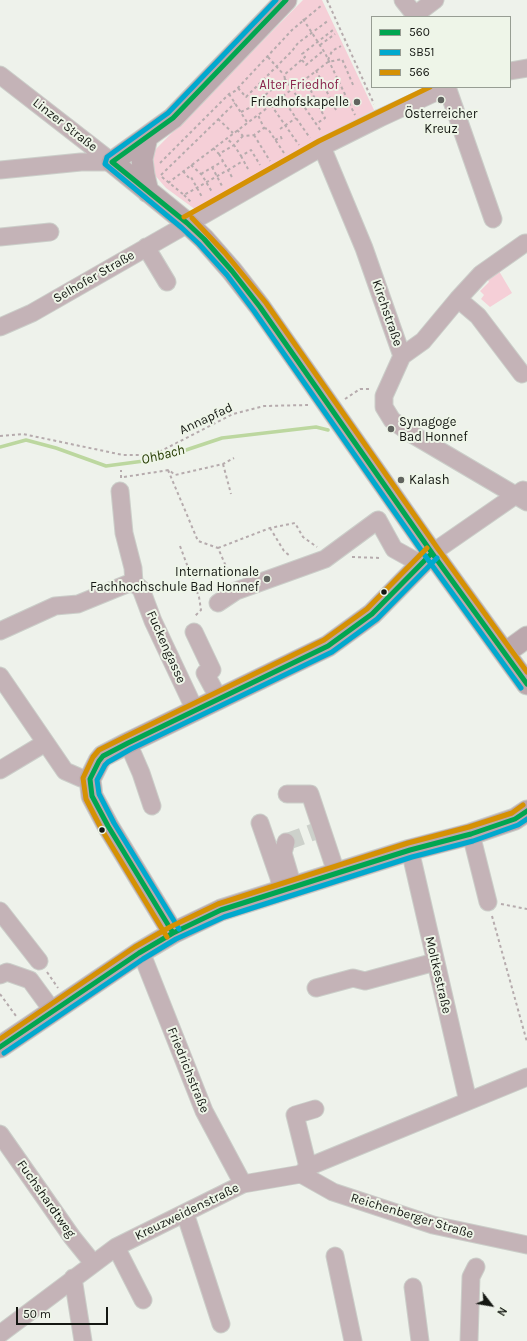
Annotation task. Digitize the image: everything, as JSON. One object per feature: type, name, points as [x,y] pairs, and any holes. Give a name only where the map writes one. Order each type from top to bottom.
[{"type":"main road","points":[[112,162],[173,118],[286,0]]},
{"type":"main road","points":[[147,137],[142,159],[148,192]]},
{"type":"main road","name":"Linzer Straße","points":[[112,162],[148,192],[190,213],[204,239],[232,270],[328,403],[427,559],[505,652],[527,684]]},
{"type":"main road","points":[[173,933],[95,804],[90,787],[90,779],[93,770],[103,756],[328,646],[372,614],[427,559]]},
{"type":"main road","points":[[505,652],[527,638]]},
{"type":"main road","points":[[0,1047],[139,953],[173,933],[222,910],[336,872],[471,834],[515,818],[527,811]]},
{"type":"street","points":[[403,0],[415,15],[435,0]]},
{"type":"street","points":[[511,71],[527,68]]},
{"type":"street","name":"Linzer Straße","points":[[0,75],[112,162]]},
{"type":"street","name":"Selhofer Straße","points":[[0,327],[32,312],[146,247],[190,213],[269,170],[319,140],[362,126],[445,88]]},
{"type":"street","points":[[447,88],[493,219]]},
{"type":"street","name":"Kirchstraße","points":[[319,140],[364,248],[402,356],[384,396]]},
{"type":"street","points":[[0,170],[81,162],[112,162]]},
{"type":"street","points":[[0,237],[50,232]]},
{"type":"street","points":[[402,356],[423,341],[481,274],[527,243]]},
{"type":"street","points":[[146,247],[167,282]]},
{"type":"street","points":[[458,299],[478,316],[522,374]]},
{"type":"street","points":[[218,603],[236,591],[325,559],[378,520],[394,549],[427,559],[523,495],[463,465],[392,420],[384,407],[384,396]]},
{"type":"street","name":"Fuckengasse","points":[[120,484],[124,533],[133,568],[134,583],[141,589],[153,621],[195,710]]},
{"type":"street","points":[[0,631],[55,606],[78,604],[127,584],[134,583]]},
{"type":"street","points":[[192,627],[212,670],[205,673],[219,699]]},
{"type":"street","points":[[0,676],[65,771],[81,778],[90,779]]},
{"type":"street","points":[[0,770],[45,743]]},
{"type":"street","points":[[128,743],[141,773],[152,806]]},
{"type":"street","points":[[287,794],[310,794],[319,830],[336,872]]},
{"type":"street","points":[[260,823],[279,878],[287,888]]},
{"type":"street","points":[[471,834],[488,902]]},
{"type":"street","points":[[286,842],[283,853],[287,888]]},
{"type":"street","name":"Moltkestraße","points":[[410,850],[468,1101]]},
{"type":"street","points":[[0,911],[39,961]]},
{"type":"street","name":"Friedrichstraße","points":[[139,953],[145,962],[204,1111],[243,1184]]},
{"type":"street","points":[[316,988],[353,978],[365,982],[435,962]]},
{"type":"street","points":[[0,975],[7,972],[30,980],[60,1005]]},
{"type":"street","name":"Kreuzweidenstraße","points":[[0,1334],[116,1247],[243,1184],[304,1170],[468,1101],[526,1080]]},
{"type":"street","points":[[304,1170],[295,1115],[315,1109]]},
{"type":"street","name":"Fuchshardtweg","points":[[0,1134],[72,1237],[93,1263]]},
{"type":"street","name":"Reichenberger Straße","points":[[304,1170],[333,1192],[433,1225],[527,1245]]},
{"type":"street","points":[[185,1213],[221,1324]]},
{"type":"street","points":[[116,1247],[143,1300]]},
{"type":"street","points":[[335,1256],[353,1341]]},
{"type":"street","points":[[469,1341],[472,1277],[476,1267]]},
{"type":"street","points":[[73,1278],[83,1341]]},
{"type":"street","points":[[413,1287],[420,1341]]},
{"type":"path","points":[[326,0],[380,118]]},
{"type":"path","points":[[156,168],[162,158],[229,94],[238,88],[303,19],[322,5]]},
{"type":"path","points":[[303,19],[323,51],[362,126]]},
{"type":"path","points":[[238,88],[246,97],[292,52],[298,43],[329,20]]},
{"type":"path","points":[[284,76],[305,57],[302,54],[333,30]]},
{"type":"path","points":[[320,46],[335,34]]},
{"type":"path","points":[[328,62],[332,51],[341,46]]},
{"type":"path","points":[[302,60],[306,65],[323,51]]},
{"type":"path","points":[[268,57],[293,88],[316,124],[319,140]]},
{"type":"path","points":[[168,183],[236,130],[328,62],[342,59],[354,86]]},
{"type":"path","points":[[316,70],[336,110]]},
{"type":"path","points":[[241,112],[249,108],[285,78]]},
{"type":"path","points":[[304,80],[325,118],[316,124]]},
{"type":"path","points":[[229,94],[247,122]]},
{"type":"path","points":[[278,99],[283,107],[287,105],[296,118],[319,140]]},
{"type":"path","points":[[161,175],[235,103]]},
{"type":"path","points":[[271,105],[299,146]]},
{"type":"path","points":[[258,115],[264,128],[268,129],[285,154]]},
{"type":"path","points":[[280,129],[296,118]]},
{"type":"path","points":[[218,119],[233,133]]},
{"type":"path","points":[[219,154],[234,145],[243,136],[254,135],[264,128]]},
{"type":"path","points":[[236,130],[243,136]]},
{"type":"path","points":[[254,135],[269,170]]},
{"type":"path","points":[[276,140],[281,137],[282,140]]},
{"type":"path","points":[[226,138],[234,145],[248,169]]},
{"type":"path","points":[[213,148],[219,154],[233,179]]},
{"type":"path","points":[[241,156],[251,150],[269,170]]},
{"type":"path","points":[[201,174],[223,161]]},
{"type":"path","points":[[184,195],[243,161]]},
{"type":"path","points":[[191,165],[201,174],[212,192]]},
{"type":"path","points":[[212,167],[222,186]]},
{"type":"path","points":[[183,171],[189,178],[191,177],[202,198]]},
{"type":"path","points":[[158,172],[168,183],[184,195],[190,213]]},
{"type":"path","name":"Annapfad","points":[[0,436],[23,434],[123,455],[148,455],[159,452],[233,414],[264,406],[318,405],[341,402],[360,389],[374,389],[384,396]]},
{"type":"path","points":[[168,470],[175,475],[223,464],[234,458]]},
{"type":"path","points":[[223,464],[231,494]]},
{"type":"path","points":[[120,484],[168,470]]},
{"type":"path","points":[[168,470],[198,541],[218,548],[270,528],[295,523],[303,538],[315,544],[325,559],[387,558],[394,549]]},
{"type":"path","points":[[270,528],[284,551],[304,567]]},
{"type":"path","points":[[180,546],[199,598],[201,610],[192,627]]},
{"type":"path","points":[[218,548],[236,591]]},
{"type":"path","points":[[527,909],[488,902],[527,1042]]},
{"type":"path","points":[[39,961],[60,1005]]},
{"type":"path","points":[[0,994],[25,1029]]},
{"type":"green space","name":"Alter Friedhof","points":[[303,0],[322,0],[374,110],[272,165],[196,210],[166,188],[153,173],[153,152]]},
{"type":"green space","points":[[499,271],[512,293],[490,307],[481,299],[484,295],[480,291],[489,282],[488,280]]},
{"type":"waterway","name":"Ohbach","points":[[0,447],[26,440],[56,448],[106,466],[159,459],[222,438],[316,427],[328,430]]},
{"type":"tunnel","points":[[286,842],[316,831]]},
{"type":"transit line","name":"SB51","points":[[276,0],[168,113],[107,157],[105,164],[182,228],[199,244],[227,275],[254,311],[426,557],[521,688]]},
{"type":"transit line","name":"560","points":[[286,0],[173,118],[112,162],[187,223],[204,239],[232,271],[260,307],[432,553],[527,684]]},
{"type":"transit line","name":"566","points":[[184,217],[319,141],[428,88]]},
{"type":"transit line","name":"566","points":[[192,218],[225,253],[266,303],[438,549],[527,672]]},
{"type":"transit line","name":"566","points":[[167,937],[102,830],[86,799],[83,778],[93,757],[99,750],[324,640],[367,609],[427,548]]},
{"type":"transit line","name":"560","points":[[173,933],[108,826],[92,796],[90,779],[99,761],[103,756],[128,743],[328,646],[372,614],[432,553]]},
{"type":"transit line","name":"SB51","points":[[179,929],[114,823],[99,794],[97,780],[105,765],[131,749],[332,652],[377,619],[437,558]]},
{"type":"transit line","name":"566","points":[[0,1039],[135,947],[170,927],[218,904],[408,843],[469,827],[512,813],[523,805]]},
{"type":"transit line","name":"560","points":[[0,1047],[139,953],[173,933],[221,910],[410,850],[471,834],[515,819],[527,811]]},
{"type":"transit line","name":"SB51","points":[[4,1053],[143,959],[176,939],[224,917],[412,857],[473,841],[518,825],[527,819]]},
{"type":"place","name":"Österreicher Kreuz","points":[[441,100]]},
{"type":"place","name":"Friedhofskapelle","points":[[357,102]]},
{"type":"place","name":"Synagoge Bad Honnef","points":[[391,429]]},
{"type":"place","name":"Kalash","points":[[401,480]]},
{"type":"place","name":"Internationale Fachhochschule Bad Honnef","points":[[267,579]]}]
